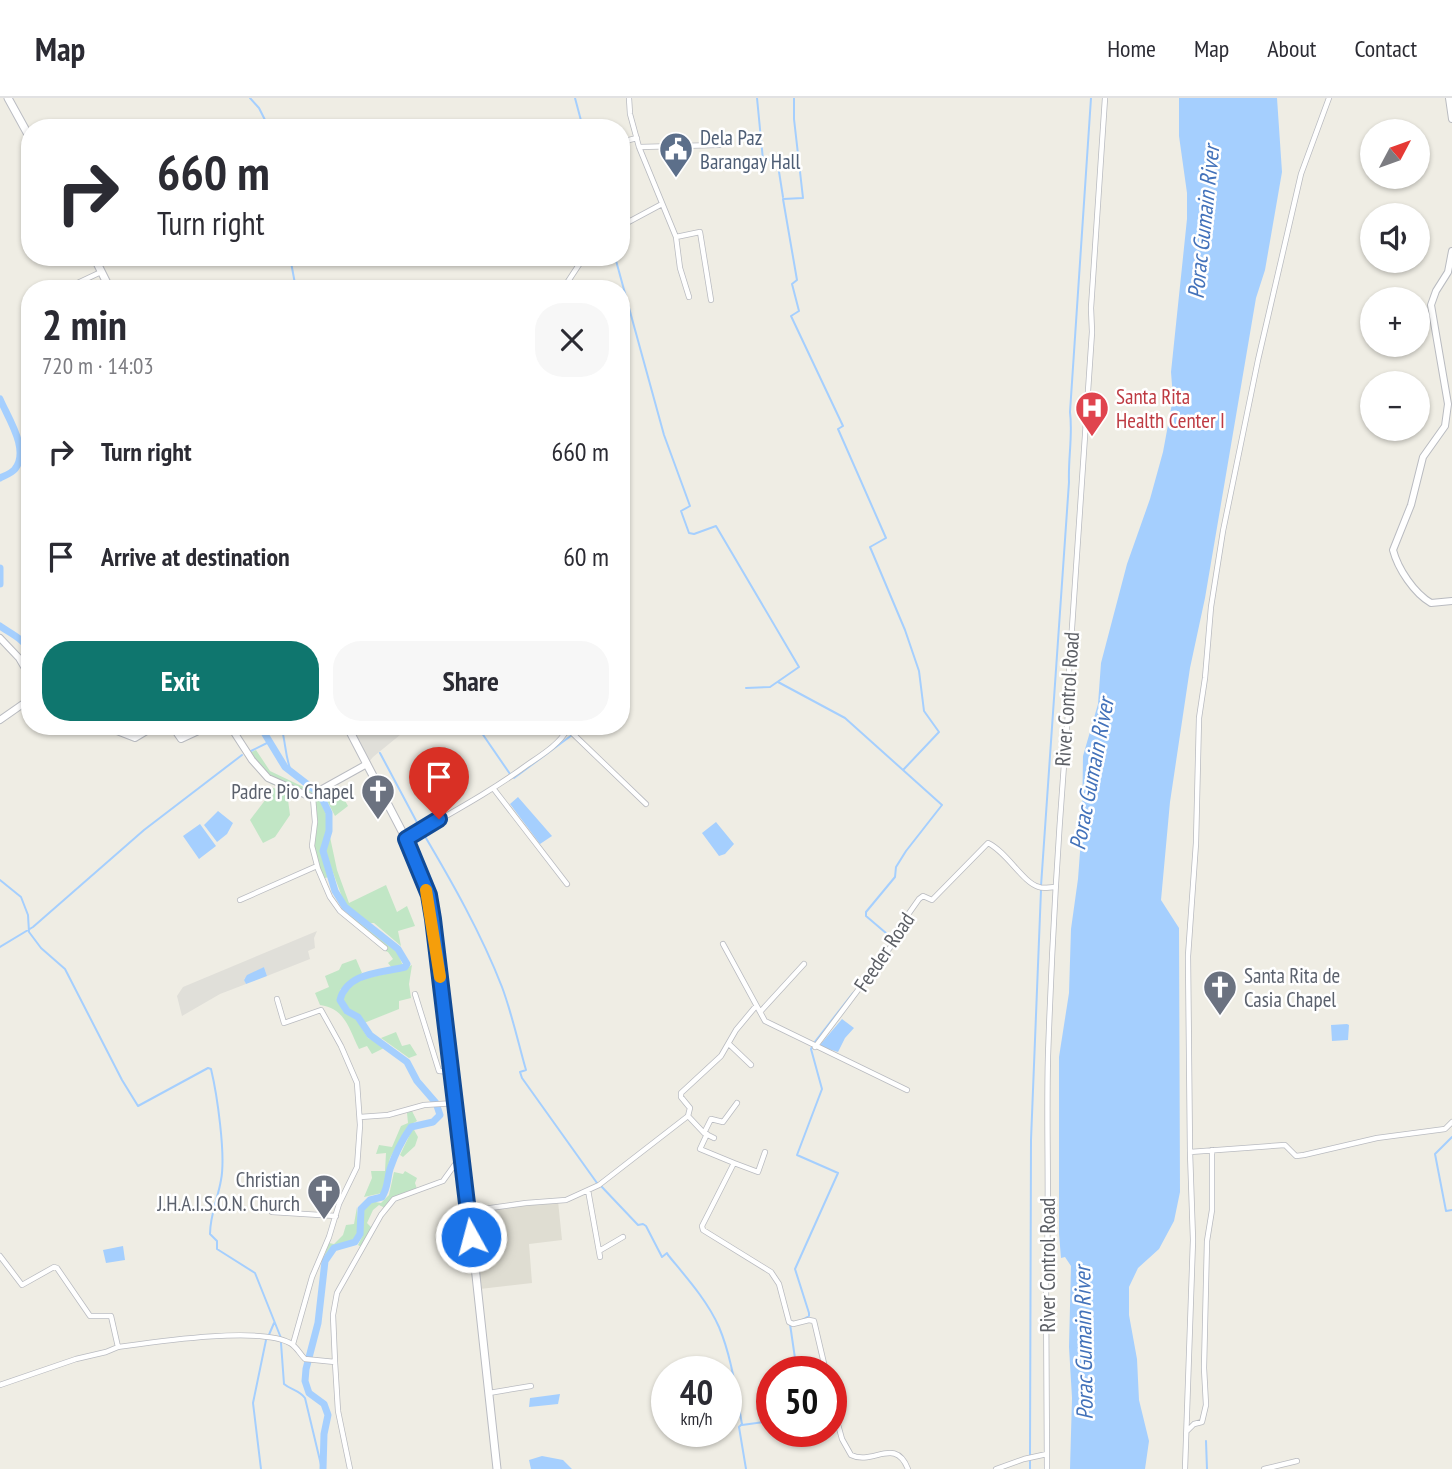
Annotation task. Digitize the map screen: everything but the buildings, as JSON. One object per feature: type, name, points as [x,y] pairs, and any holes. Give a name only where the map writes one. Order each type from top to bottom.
[{"type":"main road","points":[[8,98],[21,122]]},
{"type":"main road","points":[[99,266],[106,280]]},
{"type":"main road","points":[[352,735],[406,839],[429,895],[469,1211],[497,1469]]},
{"type":"street","points":[[629,98],[630,114],[639,147],[676,237],[680,268],[689,297]]},
{"type":"street","name":"River Control Road","points":[[1047,1469],[1051,938],[1069,702],[1105,98]]},
{"type":"street","points":[[1185,1469],[1193,1240],[1188,956],[1196,844],[1198,725],[1211,607],[1243,433],[1301,174],[1329,98]]},
{"type":"street","points":[[1449,98],[1452,119]]},
{"type":"street","points":[[630,140],[637,138]]},
{"type":"street","points":[[639,147],[719,145]]},
{"type":"street","points":[[630,221],[662,204]]},
{"type":"street","points":[[676,237],[700,232],[711,300]]},
{"type":"street","points":[[1452,251],[1448,272],[1431,299],[1448,404],[1447,417],[1445,426],[1423,457],[1411,505],[1393,550],[1404,573],[1420,596],[1431,603],[1452,601]]},
{"type":"street","points":[[83,280],[102,271]]},
{"type":"street","points":[[0,638],[21,661]]},
{"type":"street","points":[[0,720],[21,705]]},
{"type":"street","points":[[236,735],[251,760],[268,778],[317,794],[367,764]]},
{"type":"street","points":[[406,839],[493,788],[558,743],[563,735]]},
{"type":"street","points":[[574,735],[646,804]]},
{"type":"street","points":[[493,788],[567,884]]},
{"type":"street","points":[[317,794],[312,846],[317,866],[336,906],[385,948]]},
{"type":"street","name":"Feeder Road","points":[[813,1046],[895,941],[895,933],[919,899],[923,896],[932,900],[988,843],[1032,883],[1040,888],[1055,887]]},
{"type":"street","points":[[240,900],[317,866]]},
{"type":"street","points":[[723,944],[765,1021],[907,1090]]},
{"type":"street","points":[[761,1011],[804,964]]},
{"type":"street","points":[[415,994],[439,1071],[451,1072]]},
{"type":"street","points":[[277,999],[284,1023],[321,1010],[358,1083],[360,1116],[357,1167],[339,1204],[312,1277],[293,1345]]},
{"type":"street","points":[[469,1211],[566,1200],[599,1185],[688,1116],[690,1108],[681,1093],[721,1056],[736,1030],[756,1006]]},
{"type":"street","points":[[729,1044],[751,1065]]},
{"type":"street","points":[[360,1116],[388,1115],[424,1105],[455,1102]]},
{"type":"street","points":[[737,1103],[723,1122],[711,1119],[700,1149],[758,1172],[765,1152]]},
{"type":"street","points":[[688,1116],[705,1134],[714,1138]]},
{"type":"street","points":[[1190,1152],[1285,1144],[1296,1156],[1377,1138],[1445,1129],[1452,1122]]},
{"type":"street","points":[[1187,1432],[1194,1423],[1202,1422],[1206,1405],[1207,1241],[1212,1210],[1212,1150]]},
{"type":"street","points":[[350,1469],[338,1410],[333,1315],[337,1293],[385,1209],[394,1199],[443,1181],[461,1156]]},
{"type":"street","points":[[734,1163],[702,1226],[703,1230],[771,1272],[779,1284],[789,1322],[793,1324],[814,1321],[822,1356]]},
{"type":"street","points":[[588,1190],[599,1254],[623,1237]]},
{"type":"street","points":[[272,1212],[336,1216]]},
{"type":"street","points":[[0,1256],[22,1285],[54,1267],[57,1268],[90,1316],[111,1317],[118,1348]]},
{"type":"street","points":[[0,1385],[118,1348],[216,1336],[277,1339],[293,1345],[305,1359],[335,1362]]},
{"type":"street","points":[[489,1393],[531,1386]]},
{"type":"street","points":[[846,1447],[851,1455],[863,1458],[886,1452],[893,1453],[900,1456],[908,1469]]},
{"type":"street","points":[[996,1469],[1047,1454]]},
{"type":"street","points":[[1264,1469],[1297,1461]]},
{"type":"shaded area","points":[[353,735],[400,735],[373,757],[369,762]]},
{"type":"shaded area","points":[[317,931],[314,938],[315,948],[308,951],[310,959],[267,976],[264,967],[244,979],[246,984],[220,994],[182,1016],[177,996],[183,987]]},
{"type":"shaded area","points":[[558,1201],[562,1240],[529,1244],[532,1283],[480,1289],[471,1212]]},
{"type":"green space","points":[[256,750],[270,771],[316,793],[311,798],[271,784],[245,755]]},
{"type":"green space","points":[[336,785],[348,806],[335,816],[323,793]]},
{"type":"green space","points":[[270,787],[287,792],[290,815],[275,837],[263,843],[250,820],[272,791]]},
{"type":"green space","points":[[318,797],[326,814],[327,830],[321,851],[329,877],[321,879],[313,846],[317,822],[313,801]]},
{"type":"green space","points":[[330,837],[337,870],[349,903],[386,885],[397,912],[407,906],[415,926],[398,931],[401,946],[374,923],[370,923],[345,905],[325,851]]},
{"type":"green space","points":[[343,911],[396,949],[403,966],[392,968],[388,963],[393,959],[388,952],[341,913]]},
{"type":"green space","points":[[356,959],[362,973],[340,990],[339,1001],[345,1011],[356,1019],[368,1038],[386,1047],[372,1054],[367,1046],[359,1049],[341,1015],[320,1005],[315,993],[329,987],[325,976],[339,970],[342,964]]},
{"type":"green space","points":[[412,965],[409,984],[411,998],[399,1001],[399,1009],[364,1023],[343,1000],[354,984]]},
{"type":"green space","points":[[396,1032],[402,1046],[410,1044],[417,1055],[409,1058],[381,1038]]},
{"type":"green space","points":[[412,1111],[417,1121],[408,1126],[390,1158],[382,1193],[364,1197],[372,1178],[371,1171],[385,1171],[386,1153],[376,1154],[379,1145],[392,1147],[401,1126],[408,1123],[407,1113]]},
{"type":"green space","points":[[413,1128],[418,1137],[415,1146],[403,1157],[400,1155]]},
{"type":"green space","points":[[405,1171],[417,1178],[417,1189],[403,1194],[385,1208],[379,1205],[373,1210],[367,1223],[373,1229],[361,1247],[358,1245],[363,1235],[362,1211],[370,1201],[381,1203],[389,1195],[394,1172],[403,1174]]},
{"type":"green space","points":[[357,1207],[358,1233],[353,1240],[331,1248],[323,1260],[329,1243],[334,1244],[343,1235],[346,1225],[354,1224]]},
{"type":"water","name":"Porac Gumain River","points":[[1179,98],[1277,98],[1282,172],[1265,270],[1256,298],[1205,598],[1190,668],[1170,802],[1161,900],[1179,928],[1180,1192],[1174,1221],[1159,1249],[1138,1268],[1129,1287],[1129,1315],[1137,1359],[1139,1400],[1149,1441],[1145,1469],[1070,1469],[1071,1266],[1065,1257],[1061,1258],[1059,1234],[1059,1057],[1069,993],[1071,929],[1082,825],[1083,756],[1098,704],[1101,663],[1127,564],[1163,452],[1173,398],[1171,372],[1187,219],[1187,193],[1179,136]]},
{"type":"water","points":[[518,797],[552,836],[540,844],[510,804]]},
{"type":"water","points":[[218,811],[233,823],[227,834],[217,842],[204,825]]},
{"type":"water","points":[[716,822],[734,844],[725,854],[719,856],[702,833]]},
{"type":"water","points":[[200,824],[216,846],[199,859],[183,836]]},
{"type":"water","points":[[264,967],[267,976],[246,984],[244,980],[247,975]]},
{"type":"water","points":[[842,1019],[854,1028],[838,1052],[819,1046]]},
{"type":"water","points":[[1347,1024],[1348,1040],[1332,1041],[1331,1025]]},
{"type":"water","points":[[123,1246],[125,1260],[106,1263],[103,1250]]},
{"type":"water","points":[[560,1394],[558,1404],[529,1407],[530,1398]]},
{"type":"water","points":[[542,1456],[563,1460],[572,1469],[531,1469],[529,1460]]},
{"type":"waterway","points":[[250,98],[264,119]]},
{"type":"waterway","points":[[575,98],[581,119]]},
{"type":"waterway","points":[[757,98],[763,160],[777,159],[783,197]]},
{"type":"waterway","points":[[794,98],[803,198],[783,199],[797,280],[792,284],[799,311],[791,316],[843,426],[838,429],[886,538],[870,547],[919,671],[924,711],[939,732],[904,769]]},
{"type":"waterway","points":[[1041,886],[1069,482],[1070,412],[1091,98]]},
{"type":"waterway","points":[[292,266],[294,280]]},
{"type":"waterway","points":[[617,266],[621,280]]},
{"type":"waterway","points":[[630,311],[664,435],[690,506],[681,511],[689,533],[694,534],[716,526],[799,667],[770,687],[746,688]]},
{"type":"waterway","points":[[0,399],[16,434],[20,453],[15,469],[0,478]]},
{"type":"waterway","points":[[0,568],[0,584]]},
{"type":"waterway","points":[[0,626],[21,640]]},
{"type":"waterway","points":[[778,682],[845,718],[942,805],[906,851],[896,867],[895,877],[866,912],[866,916],[893,939]]},
{"type":"waterway","points":[[265,735],[285,767],[320,794],[329,813],[329,831],[323,851],[335,891],[345,907],[398,949],[407,964],[405,967],[358,979],[350,984],[340,1000],[347,1011],[358,1017],[370,1035],[407,1062],[417,1081],[436,1103],[440,1115],[433,1122],[411,1127],[394,1158],[382,1197],[370,1200],[361,1209],[360,1234],[355,1242],[334,1248],[325,1261],[318,1323],[305,1381],[309,1393],[324,1404],[328,1415],[324,1434],[323,1469]]},
{"type":"waterway","points":[[283,735],[293,775]]},
{"type":"waterway","points":[[483,735],[510,774]]},
{"type":"waterway","points":[[514,778],[572,735]]},
{"type":"waterway","points":[[251,751],[269,742]]},
{"type":"waterway","points":[[380,753],[420,828]]},
{"type":"waterway","points":[[0,947],[33,927],[144,830],[242,755]]},
{"type":"waterway","points":[[423,833],[494,967],[526,1070],[520,1072],[522,1078],[597,1183]]},
{"type":"waterway","points":[[0,880],[21,897],[28,915],[29,932],[41,948],[65,969],[138,1106],[208,1068],[211,1069],[222,1140],[222,1169],[210,1234],[217,1241],[217,1249],[255,1273],[281,1338]]},
{"type":"waterway","points":[[1030,1455],[1031,1140],[1041,890]]},
{"type":"waterway","points":[[802,1320],[809,1316],[809,1313],[795,1269],[838,1173],[797,1155],[822,1089],[811,1049],[853,993]]},
{"type":"waterway","points":[[1452,1137],[1435,1154],[1446,1211],[1452,1210]]},
{"type":"waterway","points":[[601,1186],[638,1225],[646,1226],[662,1257],[667,1253],[714,1317],[733,1375],[742,1424],[739,1427],[746,1469]]},
{"type":"waterway","points":[[268,1337],[274,1323]]},
{"type":"waterway","points":[[790,1324],[795,1356]]},
{"type":"waterway","points":[[261,1469],[253,1403],[266,1340]]},
{"type":"waterway","points":[[281,1343],[284,1384],[305,1398],[322,1469]]},
{"type":"waterway","points":[[742,1425],[756,1423]]},
{"type":"waterway","points":[[1206,1441],[1207,1469]]},
{"type":"waterway","points":[[1030,1461],[1030,1469]]},
{"type":"slow traffic","points":[[426,890],[429,895],[440,977]]},
{"type":"place","name":"Dela Paz Barangay Hall","points":[[676,179]]},
{"type":"place","name":"Santa Rita Health Center I","points":[[1092,438]]},
{"type":"place","name":"Padre Pio Chapel","points":[[378,821]]},
{"type":"place","name":"Santa Rita de Casia Chapel","points":[[1220,1017]]},
{"type":"place","name":"Christian J.H.A.I.S.O.N. Church","points":[[324,1221]]},
{"type":"route","points":[[439,819],[406,839],[429,895],[433,919],[471,1237]]}]
